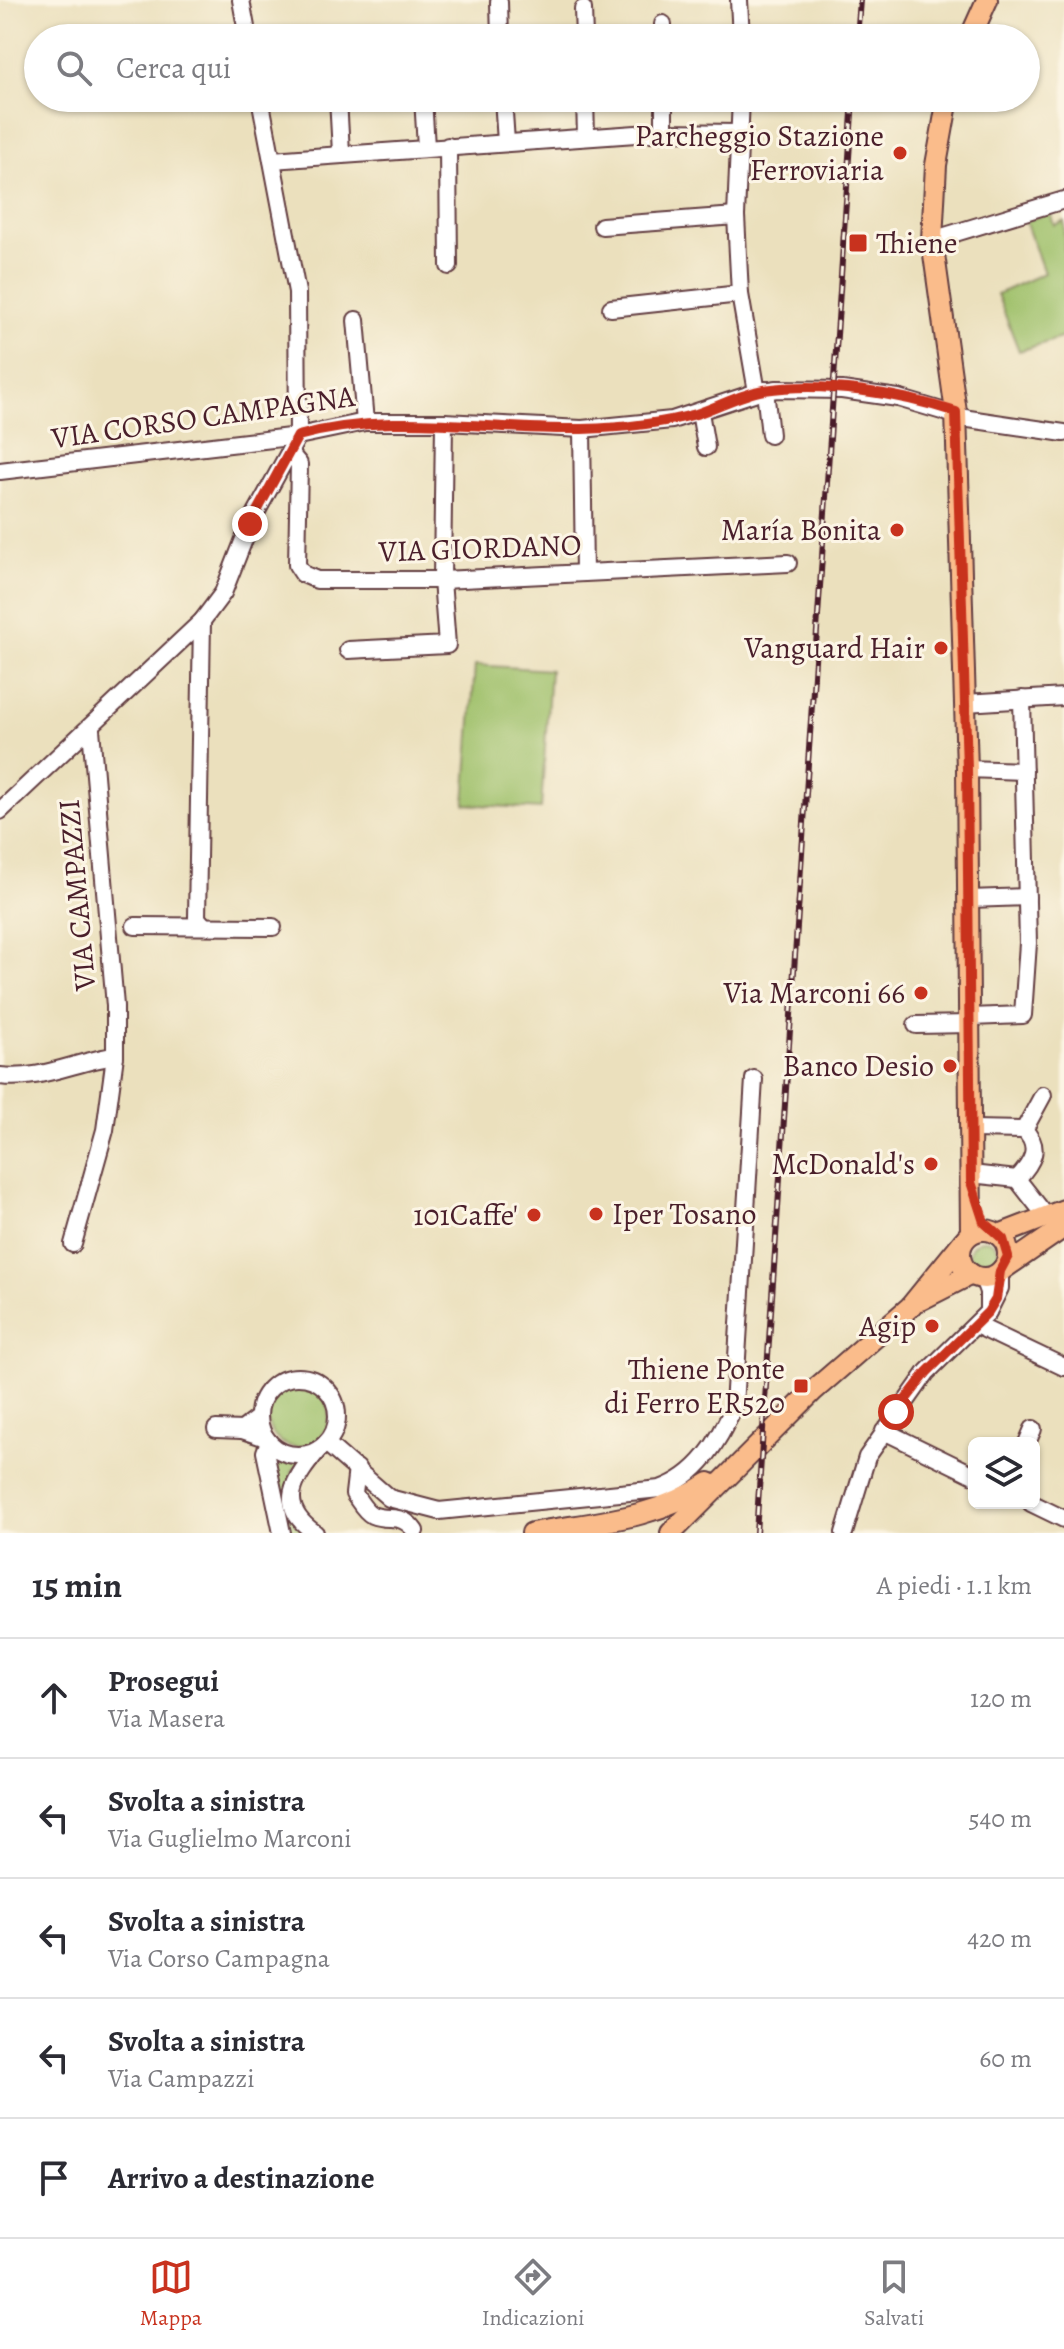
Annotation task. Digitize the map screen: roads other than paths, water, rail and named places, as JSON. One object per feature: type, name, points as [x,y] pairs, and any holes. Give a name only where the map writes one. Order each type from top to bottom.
[{"type":"main road","points":[[976,24],[987,0]]},
{"type":"main road","points":[[671,1533],[757,1445],[910,1307],[940,1267],[957,1231],[971,1178],[967,769],[956,412],[932,240],[936,165],[945,112]]},
{"type":"main road","points":[[971,1178],[984,1222],[981,1236],[960,1260],[989,1273]]},
{"type":"main road","points":[[940,1267],[981,1236],[1054,1221]]},
{"type":"main road","points":[[910,1307],[989,1273],[1054,1221]]},
{"type":"main road","points":[[981,1236],[1008,1251],[989,1273]]},
{"type":"main road","points":[[532,1533],[649,1513],[677,1503],[736,1466]]},
{"type":"street","points":[[241,0],[245,24]]},
{"type":"street","points":[[739,0],[740,24]]},
{"type":"street","points":[[499,2],[500,24]]},
{"type":"street","points":[[583,9],[584,24]]},
{"type":"street","points":[[263,112],[297,292],[298,436]]},
{"type":"street","points":[[339,112],[341,153]]},
{"type":"street","points":[[424,112],[426,147]]},
{"type":"street","points":[[504,112],[506,142]]},
{"type":"street","points":[[585,112],[586,137]]},
{"type":"street","points":[[664,112],[664,132]]},
{"type":"street","points":[[740,112],[736,216],[740,294],[770,435]]},
{"type":"street","points":[[272,160],[664,132],[738,133]]},
{"type":"street","points":[[448,146],[449,266]]},
{"type":"street","points":[[932,240],[1064,200]]},
{"type":"street","points":[[602,226],[736,216]]},
{"type":"street","points":[[611,308],[740,294]]},
{"type":"street","points":[[356,320],[365,422]]},
{"type":"street","name":"VIA CORSO CAMPAGNA","points":[[0,471],[298,436],[365,422],[444,422],[582,429],[672,420],[761,391],[842,390],[898,398],[956,412],[969,419],[1064,433]]},
{"type":"street","points":[[700,412],[706,447]]},
{"type":"street","points":[[348,650],[447,645],[442,580],[444,422]]},
{"type":"street","points":[[582,429],[584,573]]},
{"type":"street","name":"VIA CAMPAZZI","points":[[0,811],[91,729],[202,621],[223,593],[250,524],[298,436]]},
{"type":"street","name":"VIA GIORDANO","points":[[289,452],[299,464],[297,565],[303,574],[317,580],[442,580],[788,563]]},
{"type":"street","points":[[202,621],[197,890],[206,899],[208,912],[204,926]]},
{"type":"street","points":[[965,703],[1064,697]]},
{"type":"street","points":[[916,1025],[1023,1015],[1028,943],[1022,699]]},
{"type":"street","name":"VIA CAMPAZZI","points":[[73,1244],[105,1130],[115,1056],[115,1006],[91,729]]},
{"type":"street","points":[[967,769],[1024,771]]},
{"type":"street","points":[[969,899],[1027,897]]},
{"type":"street","points":[[135,926],[273,927]]},
{"type":"street","points":[[0,1076],[43,1075],[85,1060],[115,1056]]},
{"type":"street","points":[[322,1446],[357,1468],[389,1498],[439,1511],[660,1489],[674,1484],[696,1467],[725,1428],[734,1406],[754,1079]]},
{"type":"street","points":[[1024,1130],[1043,1095]]},
{"type":"street","points":[[972,1129],[1024,1130]]},
{"type":"street","points":[[1017,1179],[1027,1168],[1036,1147],[1024,1130]]},
{"type":"street","points":[[971,1178],[1017,1179],[1054,1221]]},
{"type":"street","points":[[844,1533],[867,1457],[927,1372],[988,1312],[989,1273]]},
{"type":"street","points":[[976,1325],[1064,1367]]},
{"type":"street","points":[[282,1533],[265,1452],[267,1440],[259,1417],[262,1403],[272,1387],[292,1378],[310,1379],[327,1391],[336,1410],[333,1433],[295,1480],[292,1497],[300,1520],[315,1533]]},
{"type":"street","points":[[242,1430],[259,1417]]},
{"type":"street","points":[[216,1429],[242,1430],[267,1440],[287,1454],[298,1455],[322,1446]]},
{"type":"street","points":[[884,1431],[968,1472]]},
{"type":"street","points":[[357,1468],[354,1494],[364,1508],[372,1515],[403,1519],[415,1531]]},
{"type":"street","points":[[1040,1507],[1064,1519]]},
{"type":"railway","points":[[858,24],[860,0]]},
{"type":"railway","points":[[756,1533],[852,112]]},
{"type":"place","name":"Parcheggio Stazione Ferroviaria","points":[[900,153]]},
{"type":"place","name":"Thiene","points":[[858,243]]},
{"type":"place","name":"María Bonita","points":[[897,530]]},
{"type":"place","name":"Vanguard Hair","points":[[941,648]]},
{"type":"place","name":"Via Marconi 66","points":[[921,993]]},
{"type":"place","name":"Banco Desio","points":[[950,1066]]},
{"type":"place","name":"McDonald's","points":[[931,1164]]},
{"type":"place","name":"Iper Tosano","points":[[596,1214]]},
{"type":"place","name":"101Caffe'","points":[[534,1215]]},
{"type":"place","name":"Agip","points":[[932,1326]]},
{"type":"place","name":"Thiene Ponte di Ferro ER520","points":[[801,1386]]}]
